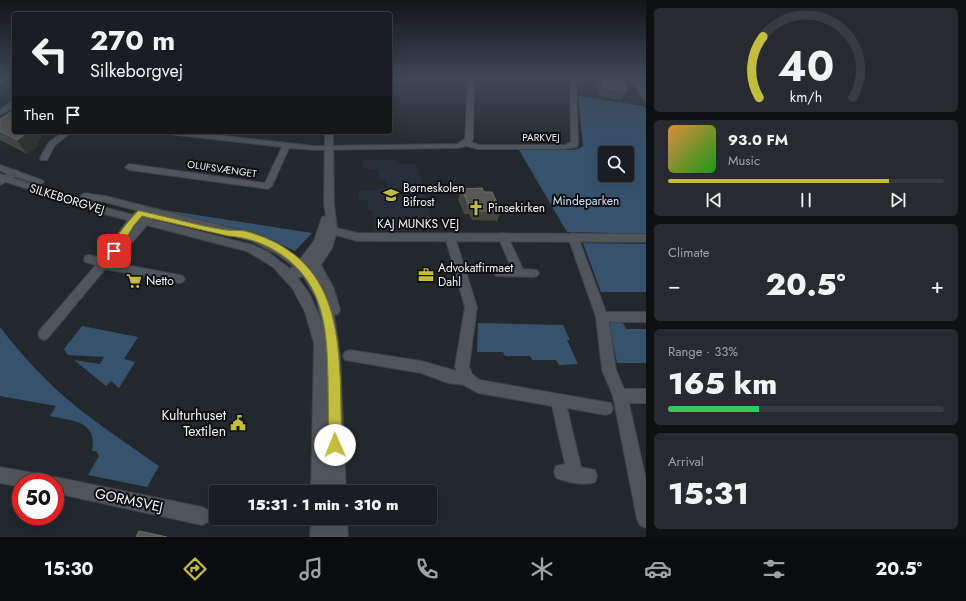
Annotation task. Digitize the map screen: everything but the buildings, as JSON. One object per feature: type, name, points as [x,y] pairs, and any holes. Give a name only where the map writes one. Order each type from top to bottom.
[{"type":"main road","points":[[0,113],[12,105]]},
{"type":"main road","points":[[303,269],[326,248],[332,230],[329,205],[329,134]]},
{"type":"main road","name":"SILKEBORGVEJ","points":[[0,168],[85,196],[142,217],[228,234],[243,234]]},
{"type":"main road","name":"SILKEBORGVEJ","points":[[2,180],[142,217],[249,248],[303,269]]},
{"type":"main road","name":"SILKEBORGVEJ","points":[[85,196],[105,199],[243,234],[274,246],[292,257],[303,269],[306,298],[317,321],[322,343],[320,485]]},
{"type":"main road","points":[[303,269],[322,236],[329,205]]},
{"type":"main road","name":"KAJ MUNKS VEJ","points":[[332,230],[357,237],[646,238]]},
{"type":"main road","name":"KAJ MUNKS VEJ","points":[[326,248],[357,237]]},
{"type":"main road","points":[[303,269],[328,289],[332,302],[335,323],[333,351],[337,485]]},
{"type":"main road","points":[[320,525],[320,537]]},
{"type":"main road","points":[[338,525],[338,537]]},
{"type":"street","points":[[185,134],[315,148],[458,146],[466,144],[469,139],[470,103]]},
{"type":"street","name":"PARKVEJ","points":[[466,144],[478,147],[565,147],[574,145],[574,103]]},
{"type":"street","points":[[44,158],[52,144],[65,134]]},
{"type":"street","name":"OLUFSVÆNGET","points":[[129,167],[268,186],[286,146]]},
{"type":"street","points":[[2,180],[16,173]]},
{"type":"street","points":[[44,334],[114,251],[123,245],[142,217]]},
{"type":"street","points":[[503,237],[519,273]]},
{"type":"street","points":[[574,237],[602,317],[610,370],[620,396],[646,519]]},
{"type":"street","points":[[450,238],[471,307],[462,367],[467,379]]},
{"type":"street","points":[[89,259],[103,264],[179,279]]},
{"type":"street","points":[[500,273],[533,273]]},
{"type":"street","points":[[602,317],[646,317]]},
{"type":"street","points":[[350,356],[421,367],[448,376],[467,379],[478,386],[558,401],[606,408]]},
{"type":"street","points":[[620,396],[646,396]]},
{"type":"street","points":[[558,401],[575,474]]},
{"type":"street","points":[[0,475],[12,477]]},
{"type":"street","name":"GORMSVEJ","points":[[64,487],[202,516]]},
{"type":"shaded area","name":"Børneskolen Bifrost","points":[[363,160],[396,160],[397,164],[416,164],[435,231],[374,231],[372,210],[368,210],[368,200],[359,200],[358,191],[377,191],[377,189],[387,188],[386,180],[379,179],[377,169],[364,169]]},
{"type":"green space","name":"Mindeparken","points":[[579,103],[625,103],[644,106],[646,110],[646,234],[567,232],[519,150],[578,149],[583,146]]},
{"type":"green space","points":[[151,208],[312,233],[295,251],[260,235]]},
{"type":"green space","points":[[583,243],[646,244],[646,292],[601,292]]},
{"type":"green space","points":[[608,321],[622,321],[626,329],[646,329],[646,363],[617,363]]},
{"type":"green space","points":[[478,323],[563,325],[570,340],[567,340],[578,364],[559,365],[556,360],[532,360],[530,356],[505,356],[503,352],[477,352]]},
{"type":"green space","points":[[82,326],[138,337],[124,359],[135,362],[119,388],[111,381],[106,386],[74,360],[100,364],[104,357],[68,355],[64,349]]},
{"type":"green space","points":[[0,327],[37,370],[68,400],[99,424],[159,466],[147,487],[88,475],[99,456],[96,451],[92,451],[93,441],[91,433],[82,424],[75,421],[50,416],[56,406],[0,396]]},
{"type":"place","name":"Børneskolen Bifrost","points":[[391,195]]},
{"type":"place","name":"Pinsekirken","points":[[476,208]]},
{"type":"place","name":"Advokatfirmaet Dahl","points":[[426,275]]},
{"type":"place","name":"Netto","points":[[134,281]]},
{"type":"place","name":"Kulturhuset Textilen","points":[[238,423]]},
{"type":"route","points":[[114,251],[116,245],[131,223],[140,213],[228,234],[243,234],[274,246],[292,257],[316,284],[323,299],[329,319],[333,351],[335,445]]}]
